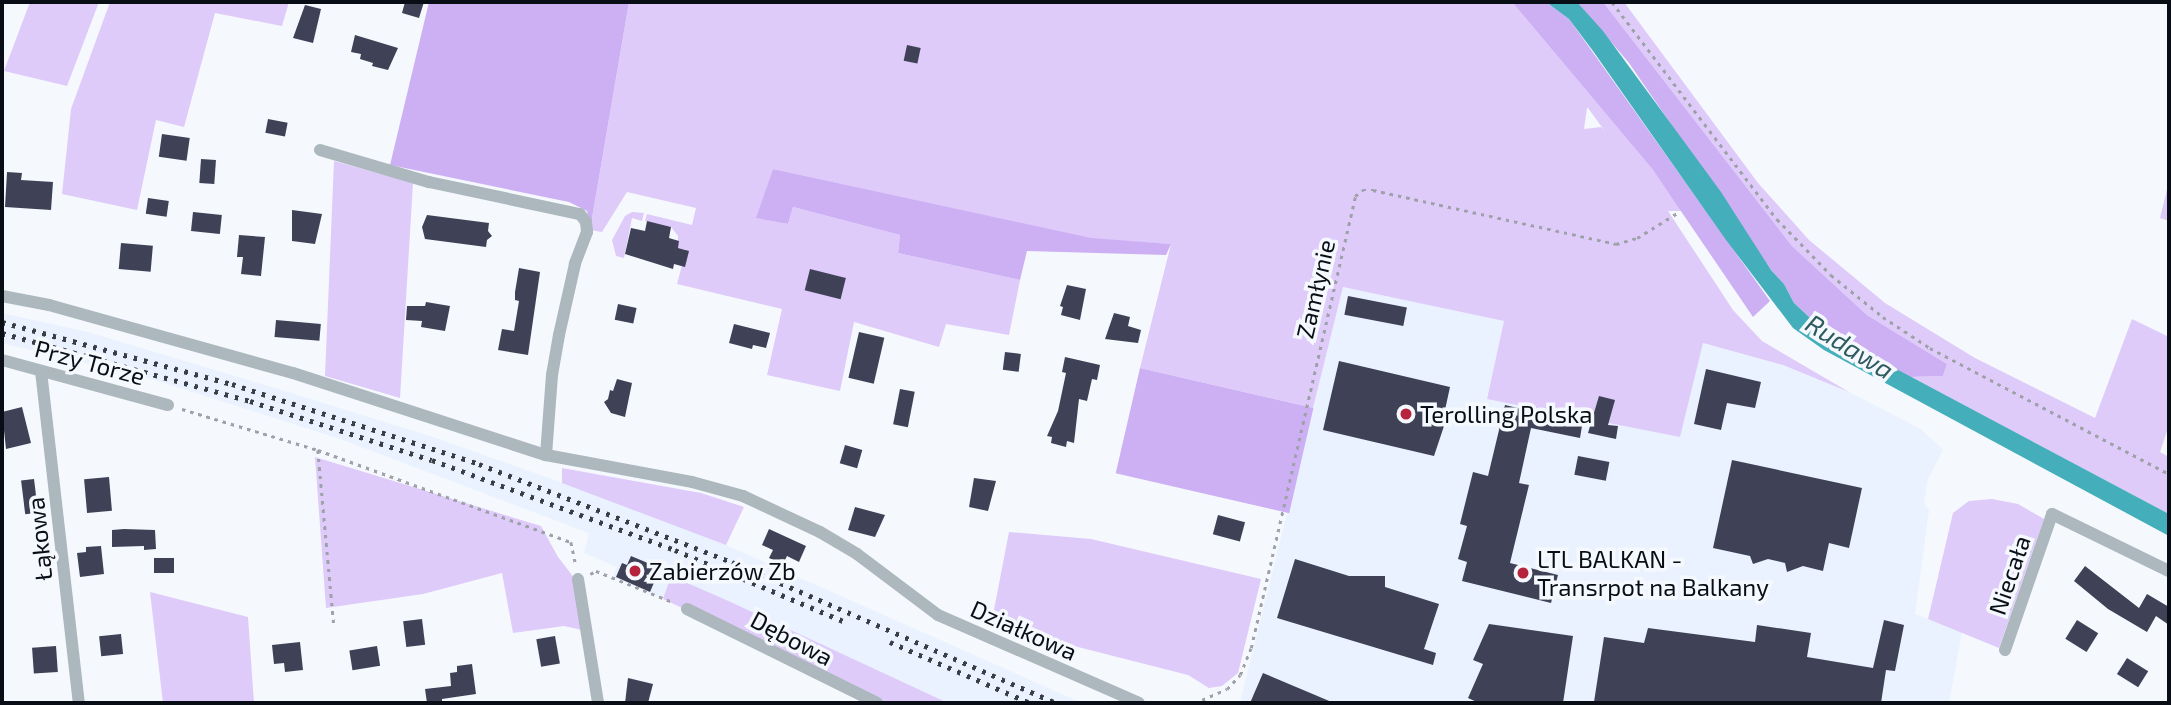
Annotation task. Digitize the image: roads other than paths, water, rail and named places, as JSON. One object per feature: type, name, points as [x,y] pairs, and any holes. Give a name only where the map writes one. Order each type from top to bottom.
[{"type":"street","points":[[320,150],[429,181],[580,214],[586,222],[587,232],[575,264],[552,375],[546,455]]},
{"type":"street","name":"Działkowa","points":[[2,296],[49,305],[293,373],[546,455],[692,482],[743,496],[820,532],[857,554],[897,587],[938,615],[1139,703]]},
{"type":"street","name":"Przy Torze","points":[[2,360],[168,405]]},
{"type":"street","name":"Łąkowa","points":[[41,371],[79,703]]},
{"type":"street","name":"Niecała","points":[[2005,650],[2052,514],[2169,571]]},
{"type":"street","points":[[579,579],[598,703]]},
{"type":"street","name":"Dębowa","points":[[687,609],[877,703]]},
{"type":"water","name":"Rudawa","points":[[1546,2],[1577,2],[1603,31],[1721,192],[1794,303],[1823,330],[2169,514],[2169,536],[1824,350],[1793,328],[1726,240],[1569,19]]},
{"type":"railway","points":[[2,322],[232,384],[479,464],[732,562],[1057,703]]},
{"type":"railway","points":[[2,333],[250,401],[432,460],[675,550],[848,623]]},
{"type":"railway","points":[[890,642],[1030,703]]},
{"type":"place","name":"Terolling Polska","points":[[1406,414]]},
{"type":"place","name":"Zabierzów Zb","points":[[635,571]]},
{"type":"place","name":"LTL BALKAN - Transrpot na Balkany","points":[[1523,573]]}]
